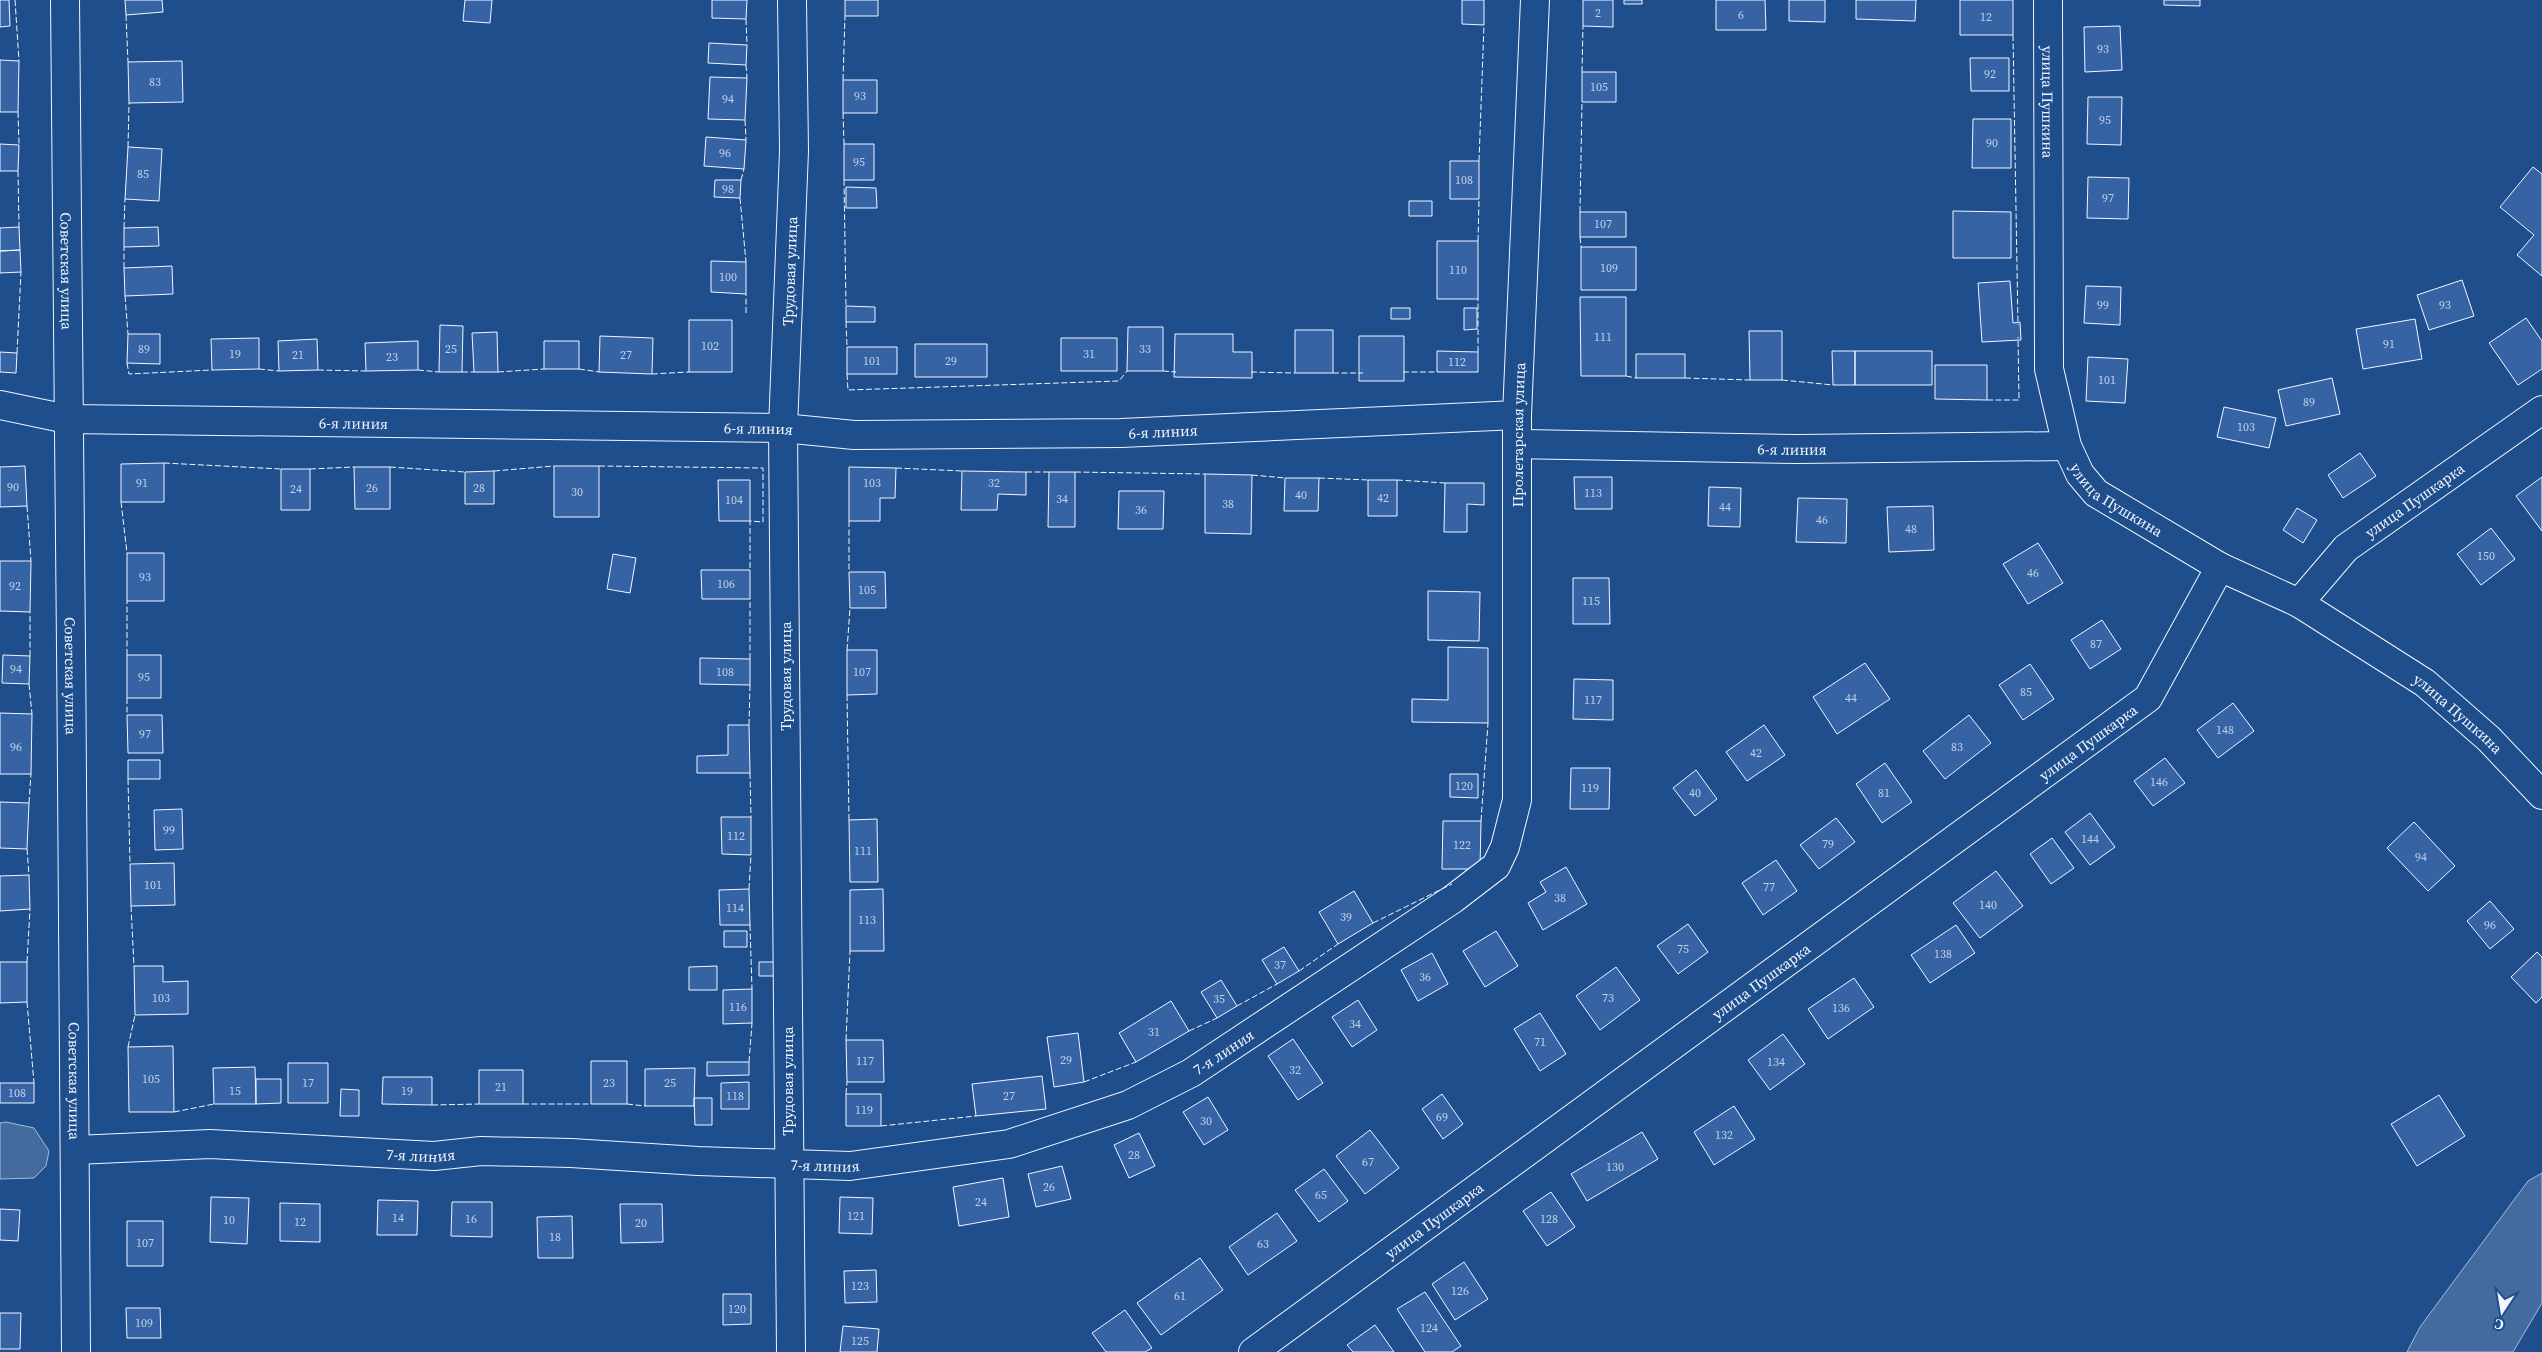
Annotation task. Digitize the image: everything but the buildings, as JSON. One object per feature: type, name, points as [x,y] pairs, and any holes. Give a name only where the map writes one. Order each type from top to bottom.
[{"type":"street","name":"Советская улица","points":[[65,0],[67,419],[76,1150],[76,1352]]},
{"type":"street","name":"Трудовая улица","points":[[791,1352],[783,428],[794,151],[792,0]]},
{"type":"street","name":"Пролетарская улица","points":[[1496,866],[1506,846],[1517,800],[1517,415],[1535,0]]},
{"type":"street","name":"улица Пушкина","points":[[2048,0],[2049,369],[2067,446],[2080,474],[2096,492],[2220,567],[2299,603],[2425,683],[2489,739],[2542,795]]},
{"type":"street","name":"6-я линия","points":[[0,405],[67,419],[783,428],[854,435],[1121,433],[1517,415]]},
{"type":"street","name":"улица Пушкарка","points":[[2299,603],[2346,548],[2542,410]]},
{"type":"street","name":"6-я линия","points":[[1517,444],[1798,449],[2067,446]]},
{"type":"street","name":"улица Пушкарка","points":[[1253,1352],[2148,698],[2220,567]]},
{"type":"street","name":"7-я линия","points":[[76,1150],[210,1144],[434,1156],[481,1151],[850,1166],[1010,1144],[1128,1105],[1191,1073],[1453,899],[1496,866]]},
{"type":"water","points":[[6,1122],[34,1128],[49,1151],[46,1166],[34,1178],[0,1179],[0,1123]]},
{"type":"water","points":[[2542,1173],[2542,1303],[2513,1352],[2407,1352],[2420,1327],[2528,1181]]},
{"type":"fence","points":[[15,0],[19,61]]},
{"type":"fence","points":[[126,15],[128,62]]},
{"type":"fence","points":[[843,80],[845,16]]},
{"type":"fence","points":[[746,19],[747,45]]},
{"type":"fence","points":[[1479,161],[1484,25]]},
{"type":"fence","points":[[1582,72],[1583,26]]},
{"type":"fence","points":[[2013,35],[2018,325]]},
{"type":"fence","points":[[746,65],[747,78]]},
{"type":"fence","points":[[1580,212],[1582,102]]},
{"type":"fence","points":[[128,147],[129,103]]},
{"type":"fence","points":[[18,112],[19,145]]},
{"type":"fence","points":[[843,113],[844,144]]},
{"type":"fence","points":[[745,120],[746,140]]},
{"type":"fence","points":[[741,180],[744,169]]},
{"type":"fence","points":[[18,171],[19,227]]},
{"type":"fence","points":[[844,180],[846,306]]},
{"type":"fence","points":[[740,198],[746,262]]},
{"type":"fence","points":[[124,228],[125,199]]},
{"type":"fence","points":[[1478,241],[1479,199]]},
{"type":"fence","points":[[1580,237],[1581,247]]},
{"type":"fence","points":[[124,247],[124,268]]},
{"type":"fence","points":[[17,353],[21,272]]},
{"type":"fence","points":[[746,294],[746,313]]},
{"type":"fence","points":[[125,296],[128,334]]},
{"type":"fence","points":[[1478,299],[1478,352]]},
{"type":"fence","points":[[846,322],[847,347]]},
{"type":"fence","points":[[1987,400],[2019,400],[2018,337]]},
{"type":"fence","points":[[127,363],[129,374],[212,370]]},
{"type":"fence","points":[[259,369],[279,371]]},
{"type":"fence","points":[[498,372],[544,369]]},
{"type":"fence","points":[[579,369],[599,372]]},
{"type":"fence","points":[[318,370],[366,371]]},
{"type":"fence","points":[[418,370],[439,372]]},
{"type":"fence","points":[[847,374],[848,390],[1119,381],[1127,371]]},
{"type":"fence","points":[[1163,371],[1176,372]]},
{"type":"fence","points":[[462,372],[474,372]]},
{"type":"fence","points":[[652,374],[689,372]]},
{"type":"fence","points":[[1251,372],[1295,373]]},
{"type":"fence","points":[[1403,372],[1437,372]]},
{"type":"fence","points":[[1333,373],[1363,373]]},
{"type":"fence","points":[[1626,376],[1636,378]]},
{"type":"fence","points":[[1685,378],[1750,380]]},
{"type":"fence","points":[[1782,380],[1833,385]]},
{"type":"fence","points":[[164,463],[281,469]]},
{"type":"fence","points":[[494,471],[554,466]]},
{"type":"fence","points":[[599,466],[763,468],[763,522],[750,521],[750,570]]},
{"type":"fence","points":[[310,469],[354,467]]},
{"type":"fence","points":[[390,467],[465,472]]},
{"type":"fence","points":[[896,468],[962,471]]},
{"type":"fence","points":[[1026,472],[1049,472]]},
{"type":"fence","points":[[1075,472],[1205,474]]},
{"type":"fence","points":[[1252,475],[1285,478]]},
{"type":"fence","points":[[1319,478],[1368,480]]},
{"type":"fence","points":[[1397,480],[1445,483]]},
{"type":"fence","points":[[121,502],[127,553]]},
{"type":"fence","points":[[27,506],[31,561]]},
{"type":"fence","points":[[849,521],[849,572]]},
{"type":"fence","points":[[750,599],[750,659]]},
{"type":"fence","points":[[127,601],[127,655]]},
{"type":"fence","points":[[847,650],[850,608]]},
{"type":"fence","points":[[30,612],[30,656]]},
{"type":"fence","points":[[29,684],[32,714]]},
{"type":"fence","points":[[749,725],[750,685]]},
{"type":"fence","points":[[847,695],[849,820]]},
{"type":"fence","points":[[127,698],[127,715]]},
{"type":"fence","points":[[1481,821],[1488,723]]},
{"type":"fence","points":[[750,773],[751,817]]},
{"type":"fence","points":[[29,803],[31,774]]},
{"type":"fence","points":[[128,779],[130,864]]},
{"type":"fence","points":[[27,849],[29,875]]},
{"type":"fence","points":[[749,889],[751,855]]},
{"type":"fence","points":[[1373,923],[1452,884]]},
{"type":"fence","points":[[131,906],[134,966]]},
{"type":"fence","points":[[27,962],[30,909]]},
{"type":"fence","points":[[750,925],[752,989]]},
{"type":"fence","points":[[1299,971],[1338,944]]},
{"type":"fence","points":[[846,1040],[850,951]]},
{"type":"fence","points":[[1237,1006],[1277,984]]},
{"type":"fence","points":[[27,1002],[34,1083]]},
{"type":"fence","points":[[128,1047],[135,1015]]},
{"type":"fence","points":[[1189,1031],[1217,1018]]},
{"type":"fence","points":[[749,1062],[752,1023]]},
{"type":"fence","points":[[1084,1082],[1136,1062]]},
{"type":"fence","points":[[846,1094],[847,1082]]},
{"type":"fence","points":[[174,1112],[214,1104]]},
{"type":"fence","points":[[432,1105],[479,1104]]},
{"type":"fence","points":[[523,1104],[591,1104]]},
{"type":"fence","points":[[627,1104],[645,1106]]},
{"type":"fence","points":[[881,1126],[976,1116]]}]
